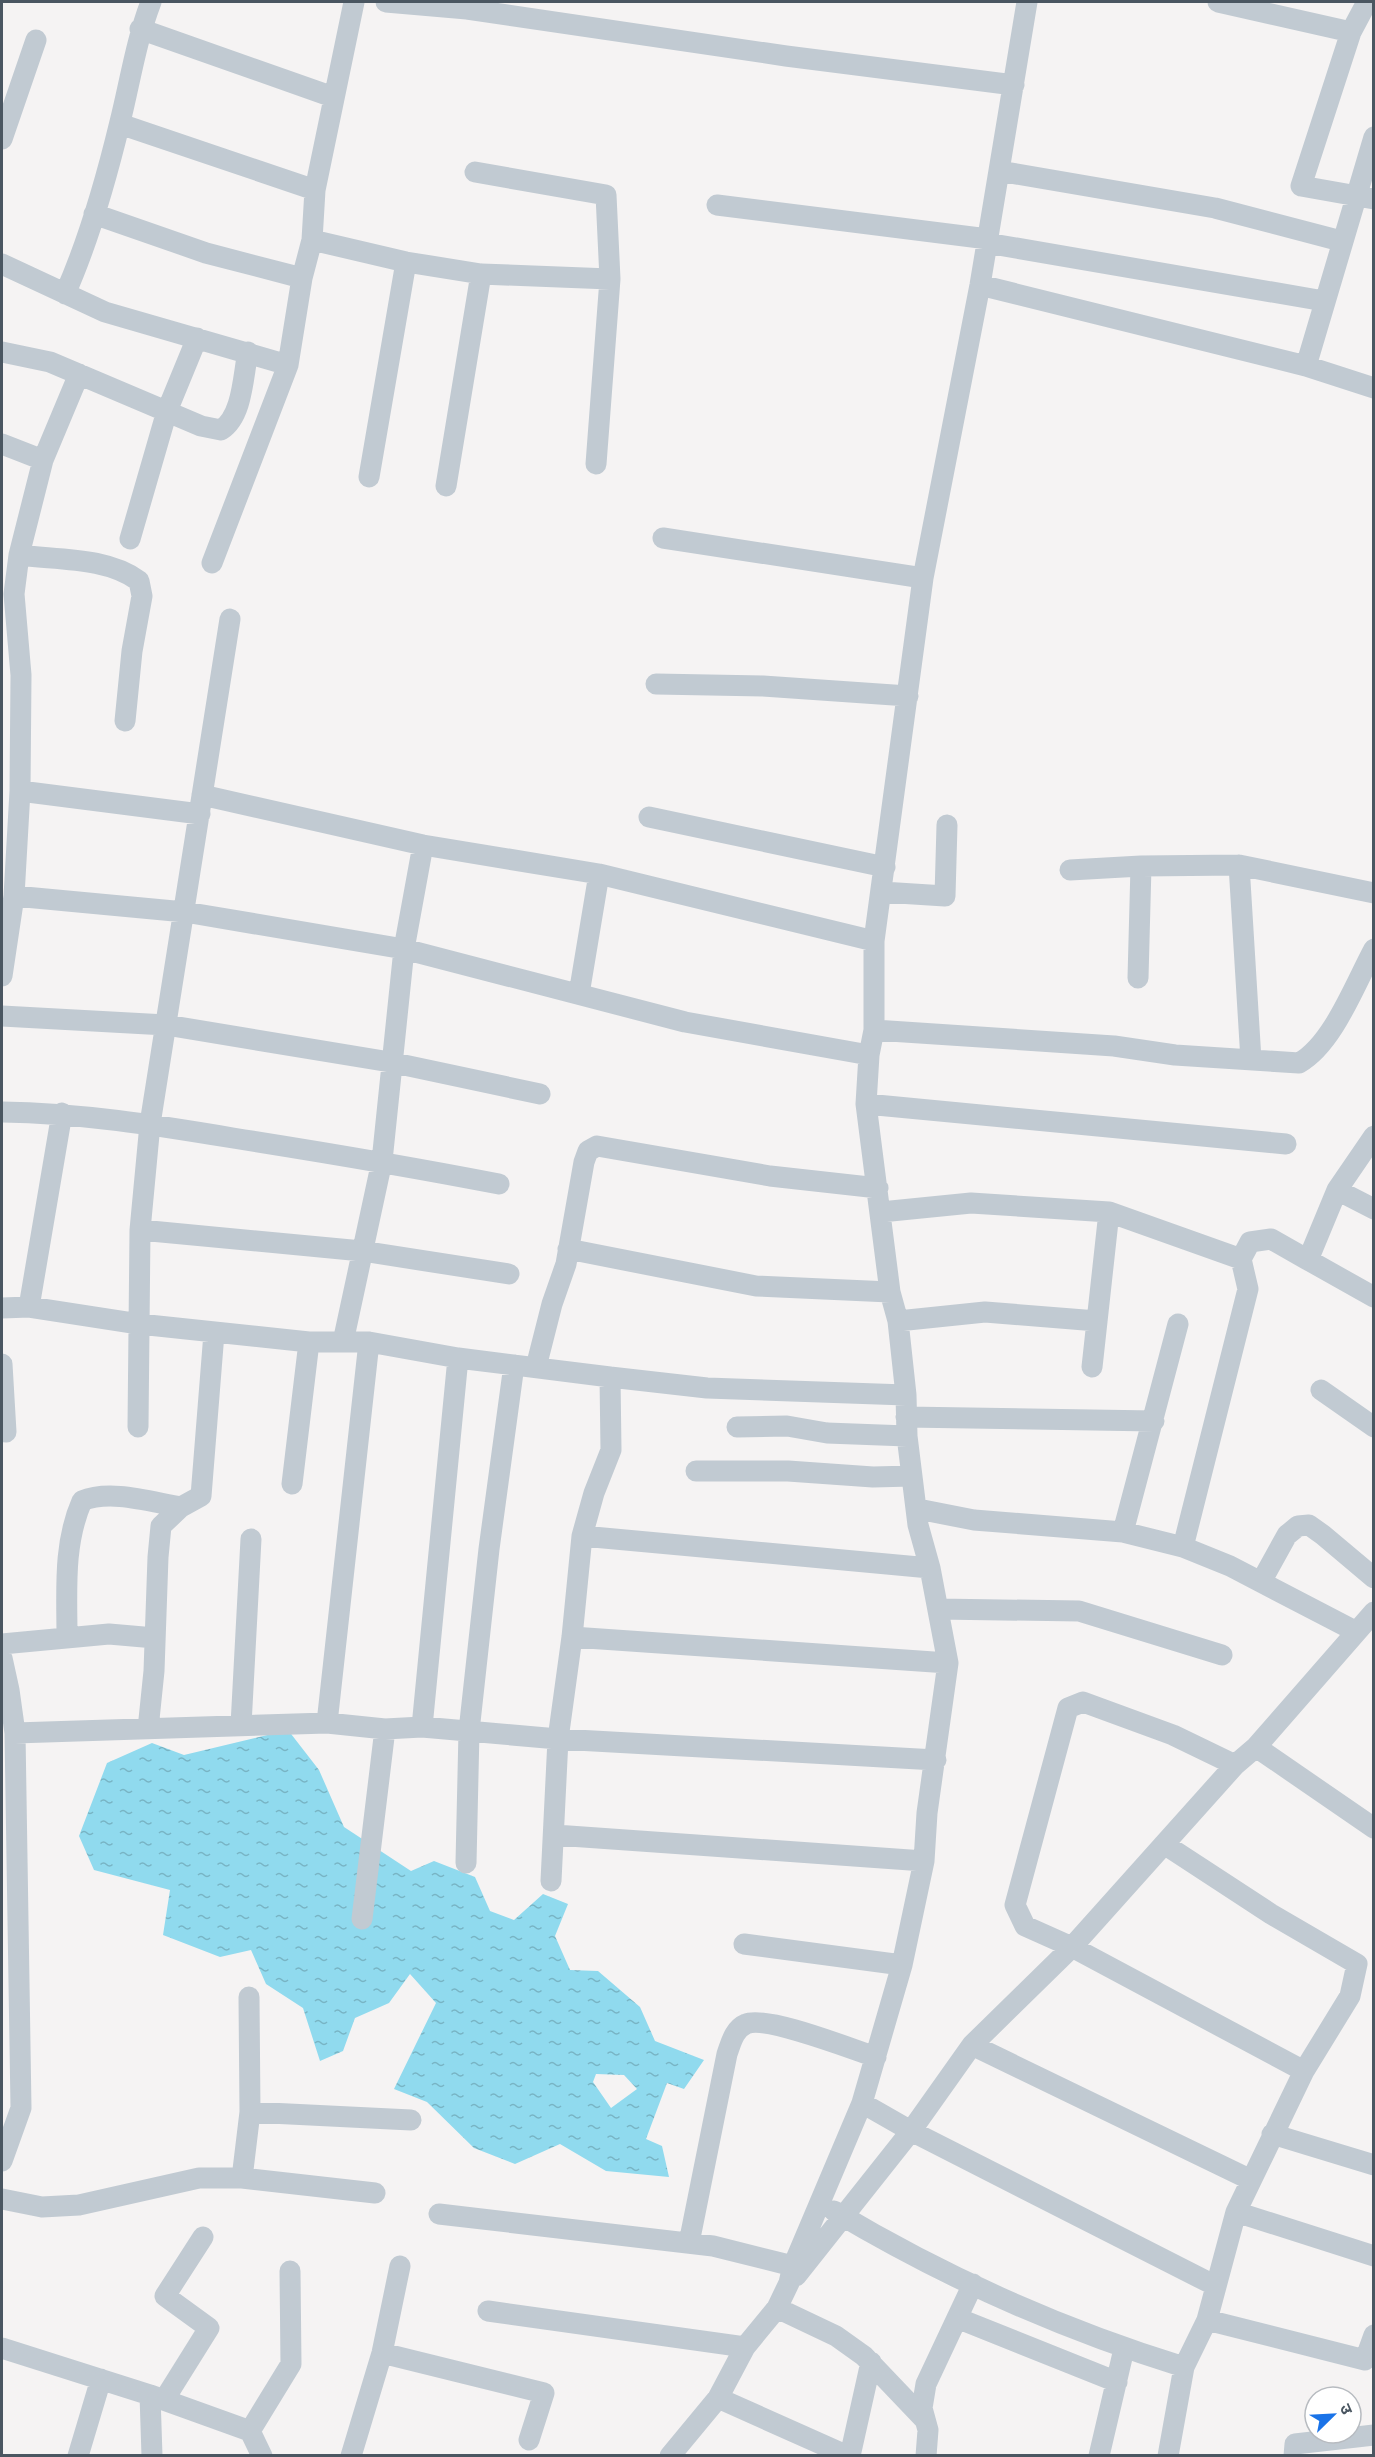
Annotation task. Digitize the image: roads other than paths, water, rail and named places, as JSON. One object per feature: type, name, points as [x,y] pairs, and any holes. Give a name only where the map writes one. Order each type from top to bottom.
[{"type":"street","points":[[64,294],[83,254],[120,124],[140,29],[151,2]]},
{"type":"street","points":[[212,562],[288,365],[302,278],[312,240],[315,190],[354,2]]},
{"type":"street","points":[[386,2],[467,9],[786,56],[1014,85]]},
{"type":"street","points":[[670,2456],[718,2398],[745,2347],[777,2308],[862,2103],[902,1965],[924,1861],[927,1813],[948,1663],[930,1568],[918,1525],[918,1509],[906,1426],[906,1395],[898,1320],[890,1292],[867,1104],[868,1055],[874,1030],[874,941],[923,578],[980,285],[1027,2]]},
{"type":"street","points":[[1218,2],[1351,32]]},
{"type":"street","points":[[1365,198],[1301,186],[1351,32],[1367,2]]},
{"type":"street","points":[[140,29],[333,97]]},
{"type":"street","points":[[2,138],[36,40]]},
{"type":"street","points":[[120,124],[315,190]]},
{"type":"street","points":[[1306,366],[1341,241],[1365,198],[1374,137]]},
{"type":"street","points":[[999,171],[1215,208],[1341,241]]},
{"type":"street","points":[[475,172],[606,195],[610,279],[596,464]]},
{"type":"street","points":[[717,205],[987,241],[1324,300]]},
{"type":"street","points":[[94,214],[206,253],[302,278]]},
{"type":"street","points":[[312,240],[406,262],[481,274],[610,279]]},
{"type":"street","points":[[369,477],[406,262]]},
{"type":"street","points":[[2,264],[105,312],[288,365]]},
{"type":"street","points":[[446,486],[481,274]]},
{"type":"street","points":[[980,285],[1306,366],[1374,388]]},
{"type":"street","points":[[130,539],[167,411],[197,338]]},
{"type":"street","points":[[2,352],[50,362],[201,426],[221,430],[228,425],[235,413],[248,352]]},
{"type":"street","points":[[2,976],[14,896],[20,791],[10,737],[11,673],[8,593],[43,460],[79,374]]},
{"type":"street","points":[[2,444],[43,460]]},
{"type":"street","points":[[663,538],[923,578]]},
{"type":"street","points":[[19,555],[110,566],[126,571],[139,581],[142,596],[132,651],[125,721]]},
{"type":"street","points":[[138,1427],[140,1230],[150,1124],[230,619]]},
{"type":"street","points":[[656,684],[763,686],[908,696]]},
{"type":"street","points":[[20,791],[201,804],[423,845],[599,874],[874,941]]},
{"type":"street","points":[[649,817],[885,867]]},
{"type":"street","points":[[882,892],[945,896],[947,825]]},
{"type":"street","points":[[343,1342],[382,1161],[390,1062],[404,949],[423,845]]},
{"type":"street","points":[[1239,865],[1251,1060]]},
{"type":"street","points":[[1070,870],[1141,866],[1239,865],[1374,893]]},
{"type":"street","points":[[1138,978],[1141,866]]},
{"type":"street","points":[[579,994],[599,874]]},
{"type":"street","points":[[14,896],[185,912],[404,949],[685,1022],[868,1055]]},
{"type":"street","points":[[874,1030],[1114,1046],[1175,1055],[1299,1063],[1309,1057],[1324,1041],[1374,949]]},
{"type":"street","points":[[2,1017],[166,1025],[390,1062],[540,1094]]},
{"type":"street","points":[[867,1104],[1286,1144]]},
{"type":"street","points":[[2,1112],[62,1113],[150,1124],[382,1161],[499,1184]]},
{"type":"street","points":[[29,1307],[62,1113]]},
{"type":"street","points":[[1308,1260],[1337,1190],[1374,1136]]},
{"type":"street","points":[[537,1367],[568,1249],[585,1162],[588,1151],[597,1146],[770,1176],[878,1188]]},
{"type":"street","points":[[1337,1190],[1374,1209]]},
{"type":"street","points":[[881,1212],[971,1203],[1109,1212],[1241,1259]]},
{"type":"street","points":[[1092,1367],[1109,1212]]},
{"type":"street","points":[[140,1230],[362,1251],[509,1274]]},
{"type":"street","points":[[1183,1547],[1248,1289],[1241,1259],[1250,1242],[1271,1239],[1374,1297]]},
{"type":"street","points":[[568,1249],[756,1286],[890,1292]]},
{"type":"street","points":[[2,1308],[29,1307],[139,1324],[309,1342],[369,1342],[458,1358],[707,1388],[906,1395]]},
{"type":"street","points":[[898,1320],[985,1312],[1097,1321]]},
{"type":"street","points":[[1123,1532],[1155,1421],[1178,1324]]},
{"type":"street","points":[[148,1730],[161,1526],[181,1507],[201,1496],[214,1333]]},
{"type":"street","points":[[292,1484],[309,1342]]},
{"type":"street","points":[[327,1724],[369,1342]]},
{"type":"street","points":[[422,1727],[458,1358]]},
{"type":"street","points":[[2,1364],[6,1432]]},
{"type":"street","points":[[466,1863],[469,1731],[489,1549],[514,1365]]},
{"type":"street","points":[[551,1881],[558,1739],[572,1637],[582,1536],[594,1493],[611,1450],[610,1377]]},
{"type":"street","points":[[1321,1390],[1374,1427]]},
{"type":"street","points":[[737,1427],[787,1426],[827,1433],[906,1426],[1155,1421]]},
{"type":"street","points":[[696,1471],[788,1471],[873,1477],[912,1476]]},
{"type":"street","points":[[68,1636],[66,1566],[76,1514],[82,1501],[93,1496],[117,1497],[181,1507]]},
{"type":"street","points":[[918,1509],[974,1520],[1123,1532],[1183,1547],[1261,1582],[1355,1631]]},
{"type":"street","points":[[1261,1582],[1287,1535],[1298,1526],[1309,1525],[1374,1578]]},
{"type":"street","points":[[582,1536],[930,1568]]},
{"type":"street","points":[[241,1725],[251,1539]]},
{"type":"street","points":[[938,1610],[1079,1611],[1222,1655]]},
{"type":"street","points":[[791,2274],[845,2218],[972,2045],[1072,1947],[1235,1765],[1256,1747],[1355,1631],[1374,1612]]},
{"type":"street","points":[[2,1644],[68,1636],[110,1634],[155,1638]]},
{"type":"street","points":[[572,1637],[948,1663]]},
{"type":"street","points":[[2,1658],[15,1733],[9,1815],[11,2106],[2,2161]]},
{"type":"street","points":[[1235,1765],[1173,1735],[1083,1702],[1068,1708],[1015,1905],[1025,1926],[1072,1947],[1304,2071]]},
{"type":"street","points":[[15,1733],[327,1724],[385,1729],[422,1727],[558,1739],[936,1760]]},
{"type":"street","points":[[362,1919],[385,1729]]},
{"type":"street","points":[[1256,1747],[1374,1828]]},
{"type":"street","points":[[555,1835],[924,1861]]},
{"type":"street","points":[[1164,1844],[1271,1914],[1365,1966],[1350,1996],[1304,2071],[1236,2212],[1214,2285],[1207,2320],[1184,2367],[1168,2456]]},
{"type":"street","points":[[744,1944],[902,1965]]},
{"type":"street","points":[[242,2178],[250,2112],[249,1997]]},
{"type":"street","points":[[689,2243],[727,2054],[736,2032],[744,2024],[756,2021],[782,2027],[876,2057]]},
{"type":"street","points":[[972,2045],[1251,2180]]},
{"type":"street","points":[[862,2103],[911,2131],[1214,2285]]},
{"type":"street","points":[[250,2112],[411,2120]]},
{"type":"street","points":[[1272,2134],[1374,2165]]},
{"type":"street","points":[[2,2199],[42,2207],[79,2205],[199,2178],[242,2178],[375,2193]]},
{"type":"street","points":[[820,2203],[973,2284],[1124,2349],[1184,2367]]},
{"type":"street","points":[[1236,2212],[1374,2256]]},
{"type":"street","points":[[439,2214],[689,2243],[791,2274]]},
{"type":"street","points":[[152,2456],[157,2397],[209,2328],[165,2296],[203,2237]]},
{"type":"street","points":[[351,2456],[382,2353],[400,2266]]},
{"type":"street","points":[[257,2455],[250,2431],[291,2364],[290,2271]]},
{"type":"street","points":[[926,2456],[928,2430],[922,2408],[926,2384],[973,2284]]},
{"type":"street","points":[[777,2308],[836,2336],[872,2362],[925,2420]]},
{"type":"street","points":[[488,2311],[745,2347]]},
{"type":"street","points":[[957,2318],[1117,2382]]},
{"type":"street","points":[[1207,2320],[1365,2360],[1374,2335]]},
{"type":"street","points":[[2,2348],[157,2397],[250,2431]]},
{"type":"street","points":[[1099,2456],[1124,2349]]},
{"type":"street","points":[[382,2353],[544,2393],[529,2440]]},
{"type":"street","points":[[718,2398],[849,2456],[872,2362]]},
{"type":"street","points":[[78,2456],[101,2379]]},
{"type":"street","points":[[1294,2456],[1295,2444],[1374,2435]]},
{"type":"water","points":[[288,1730],[319,1770],[344,1827],[411,1871],[434,1861],[475,1877],[490,1911],[514,1920],[543,1894],[568,1904],[555,1936],[570,1970],[598,1971],[640,2007],[655,2041],[704,2060],[684,2089],[667,2083],[646,2139],[662,2146],[669,2177],[606,2171],[560,2144],[515,2164],[474,2148],[427,2102],[394,2089],[436,2003],[410,1974],[389,2003],[355,2018],[343,2051],[320,2061],[303,2008],[266,1984],[251,1950],[220,1957],[163,1935],[170,1890],[94,1870],[79,1836],[107,1763],[152,1743],[184,1755]],"holes":[[[596,2074],[624,2075],[637,2089],[611,2108],[593,2082]]]}]
